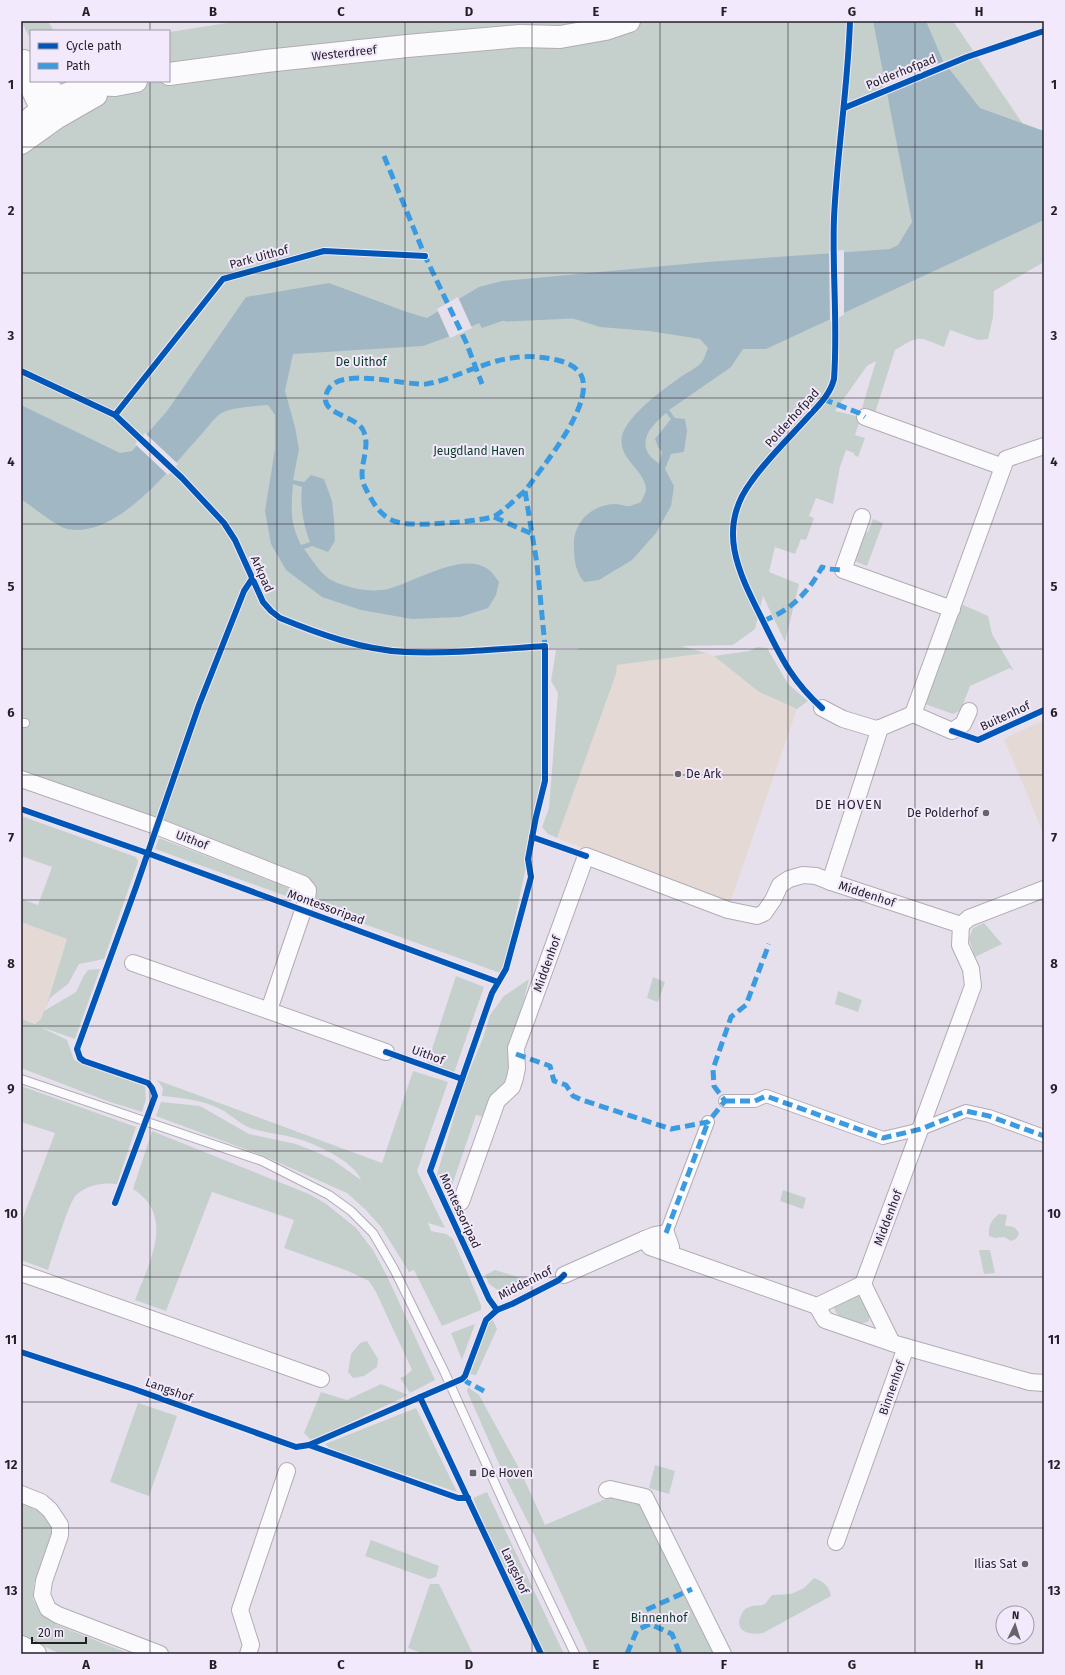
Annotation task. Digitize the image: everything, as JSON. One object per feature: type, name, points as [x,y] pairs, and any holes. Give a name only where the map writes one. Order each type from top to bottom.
[{"type":"main road","name":"Westerdreef","points":[[520,36],[570,21]]},
{"type":"main road","name":"Westerdreef","points":[[170,74],[266,61],[520,36],[560,37],[603,24],[629,21]]},
{"type":"main road","points":[[21,126],[50,102],[125,83]]},
{"type":"main road","points":[[21,143],[50,102]]},
{"type":"main road","points":[[21,1647],[35,1654]]},
{"type":"street","points":[[25,60],[28,83],[50,102]]},
{"type":"street","points":[[865,417],[1003,468]]},
{"type":"street","points":[[822,708],[843,719],[876,729],[913,714],[1006,459],[1044,446]]},
{"type":"street","points":[[862,516],[843,570],[952,609]]},
{"type":"street","name":"Buitenhof","points":[[913,714],[952,731],[963,724],[969,711]]},
{"type":"street","points":[[830,882],[880,728]]},
{"type":"street","name":"Uithof","points":[[21,779],[156,826],[303,884],[308,890],[307,899],[269,1010]]},
{"type":"street","name":"Middenhof","points":[[461,1202],[497,1100],[512,1087],[517,1068],[516,1048],[520,1035],[586,856],[728,910],[757,916],[764,913],[773,900],[780,885],[789,879],[803,875],[816,876],[830,882],[961,925],[960,945],[972,969],[973,986],[863,1284]]},
{"type":"street","points":[[961,925],[969,918],[1044,889]]},
{"type":"street","points":[[133,963],[386,1052]]},
{"type":"street","points":[[726,1101],[755,1101],[766,1096],[883,1138],[921,1129],[966,1111],[989,1116],[1044,1136]]},
{"type":"street","points":[[670,1254],[671,1247],[666,1234],[708,1122]]},
{"type":"street","name":"Middenhof","points":[[564,1275],[656,1234],[666,1234]]},
{"type":"street","points":[[645,1239],[650,1247],[817,1306],[825,1320],[899,1345],[1030,1382],[1044,1383]]},
{"type":"street","points":[[21,1274],[321,1379]]},
{"type":"street","points":[[817,1306],[863,1284],[899,1345]]},
{"type":"street","name":"Binnenhof","points":[[836,1542],[899,1345]]},
{"type":"street","points":[[248,1654],[251,1645],[240,1610],[287,1471]]},
{"type":"street","points":[[607,1490],[610,1489],[646,1497],[723,1654]]},
{"type":"street","points":[[21,1494],[41,1502],[50,1510],[60,1525],[60,1535],[44,1581],[42,1595],[48,1609],[58,1615],[160,1654]]},
{"type":"lane","points":[[21,1078],[262,1161],[329,1195],[351,1210],[373,1233],[394,1269],[450,1384],[528,1556],[575,1654]]},
{"type":"shaded area","name":"De Ark","points":[[706,653],[714,656],[760,693],[797,709],[730,903],[557,838],[616,674],[617,665]]},
{"type":"shaded area","points":[[1044,720],[1044,835],[1004,739]]},
{"type":"shaded area","points":[[21,922],[67,939],[46,1007],[41,1019],[35,1024],[21,1019]]},
{"type":"green space","points":[[21,21],[48,21],[53,30],[30,30],[30,38]]},
{"type":"green space","name":"De Uithof","points":[[240,21],[953,21],[1044,155],[1044,262],[994,291],[993,317],[988,339],[978,340],[950,330],[944,347],[923,339],[909,342],[895,350],[875,413],[862,408],[876,361],[867,366],[835,411],[861,417],[855,435],[865,438],[858,457],[854,455],[854,453],[846,450],[840,467],[833,504],[816,498],[809,516],[814,518],[806,540],[801,539],[795,554],[775,547],[769,572],[799,584],[785,642],[763,596],[755,629],[733,645],[681,646],[706,653],[617,665],[616,674],[557,838],[548,834],[542,827],[549,808],[558,693],[551,681],[556,650],[577,650],[580,648],[545,648],[541,797],[503,974],[314,906],[316,896],[179,839],[21,788],[21,144],[105,82],[170,82],[170,32]]},
{"type":"green space","points":[[873,519],[883,523],[867,566],[852,560],[863,531],[868,532]]},
{"type":"green space","points":[[961,604],[988,616],[992,634],[1014,671],[1010,668],[970,686],[961,710],[953,714],[925,704]]},
{"type":"green space","points":[[758,647],[767,648],[788,684],[808,701],[797,709],[759,692],[714,656],[749,651]]},
{"type":"green space","points":[[21,816],[136,857],[138,862],[104,959],[79,964],[68,984],[50,998],[46,1007],[67,939],[21,922],[21,899],[38,905],[52,867],[21,856]]},
{"type":"green space","points":[[159,838],[297,891],[300,901],[155,849]]},
{"type":"green space","points":[[984,923],[1002,944],[975,957],[969,939],[973,928]]},
{"type":"green space","points":[[100,969],[75,1039],[41,1027],[67,1040],[74,1060],[145,1086],[146,1099],[142,1112],[107,1101],[21,1068],[21,1019],[35,1024],[41,1019],[44,1011],[76,992],[88,970]]},
{"type":"green space","points":[[456,976],[484,987],[454,1073],[427,1064]]},
{"type":"green space","points":[[653,977],[665,982],[658,1002],[647,998]]},
{"type":"green space","points":[[529,979],[512,1048],[506,1084],[484,1117],[476,1115],[448,1197],[459,1213],[452,1218],[441,1202],[436,1178],[463,1086],[483,1038],[490,1015],[504,996]]},
{"type":"green space","points":[[838,991],[862,1000],[858,1012],[835,1004]]},
{"type":"green space","points":[[413,1071],[448,1082],[417,1171],[445,1228],[428,1223],[431,1231],[446,1234],[453,1239],[481,1305],[481,1310],[442,1326],[414,1270],[409,1272],[381,1227],[366,1210],[347,1193],[266,1157],[156,1116],[161,1102],[200,1106],[249,1134],[296,1144],[314,1151],[333,1160],[361,1180],[350,1166],[322,1148],[295,1138],[250,1128],[224,1111],[209,1104],[162,1096],[163,1088],[157,1080],[382,1163]]},
{"type":"green space","points":[[21,1086],[136,1127],[117,1184],[101,1184],[85,1189],[76,1195],[65,1219],[48,1270],[21,1260],[21,1223],[55,1133],[21,1122]]},
{"type":"green space","points":[[152,1131],[309,1194],[325,1203],[356,1228],[373,1250],[387,1276],[435,1380],[410,1393],[400,1378],[412,1370],[376,1292],[369,1281],[348,1271],[284,1248],[294,1220],[212,1192],[166,1311],[135,1300],[147,1271],[155,1241],[156,1226],[153,1213],[146,1200],[133,1189]]},
{"type":"green space","points":[[783,1190],[806,1198],[803,1209],[780,1201]]},
{"type":"green space","points":[[999,1214],[1007,1215],[1005,1226],[1015,1228],[1017,1230],[1019,1234],[1016,1239],[1011,1241],[1004,1237],[995,1238],[989,1236],[991,1224]]},
{"type":"green space","points":[[469,1221],[477,1237],[473,1241],[473,1244],[469,1246],[463,1234],[463,1223]]},
{"type":"green space","points":[[979,1250],[990,1250],[995,1273],[984,1274]]},
{"type":"green space","points":[[495,1270],[538,1283],[508,1297],[489,1284],[485,1275]]},
{"type":"green space","points":[[861,1294],[870,1311],[869,1321],[860,1323],[848,1321],[835,1311],[834,1307]]},
{"type":"green space","points":[[493,1320],[497,1329],[476,1375],[470,1374],[489,1321]]},
{"type":"green space","points":[[475,1324],[462,1360],[451,1333]]},
{"type":"green space","points":[[367,1341],[378,1359],[377,1367],[364,1376],[353,1378],[348,1372],[351,1354],[360,1343]]},
{"type":"green space","points":[[381,1384],[408,1395],[312,1441],[304,1433],[321,1392],[347,1400]]},
{"type":"green space","points":[[468,1387],[479,1395],[520,1470],[545,1525],[610,1497],[613,1492],[643,1499],[717,1654],[589,1654],[532,1530],[503,1473],[467,1391]]},
{"type":"green space","points":[[138,1403],[177,1416],[149,1496],[110,1482]]},
{"type":"green space","points":[[416,1408],[457,1492],[331,1450],[325,1444]]},
{"type":"green space","points":[[655,1465],[675,1471],[669,1494],[649,1488]]},
{"type":"green space","points":[[487,1492],[564,1654],[538,1654],[502,1571],[473,1498]]},
{"type":"green space","points":[[21,1499],[43,1510],[54,1529],[47,1557],[34,1583],[33,1599],[39,1609],[57,1625],[130,1654],[60,1654],[21,1635]]},
{"type":"green space","points":[[371,1540],[439,1566],[436,1577],[429,1579],[365,1556]]},
{"type":"green space","points":[[814,1578],[826,1585],[831,1596],[763,1633],[754,1634],[742,1630],[739,1623],[743,1612],[746,1609],[752,1606],[765,1604],[772,1595],[791,1594],[804,1588]]},
{"type":"green space","points":[[430,1584],[439,1584],[473,1654],[424,1654],[408,1648]]},
{"type":"water","points":[[873,21],[926,21],[943,61],[980,108],[1044,131],[1044,220],[766,349],[743,349],[731,367],[669,410],[675,418],[685,419],[687,431],[684,452],[671,454],[665,469],[674,486],[671,506],[656,533],[632,560],[599,580],[584,582],[579,574],[574,553],[574,539],[576,531],[584,517],[598,508],[615,504],[630,506],[641,502],[646,490],[645,483],[642,476],[627,458],[622,444],[622,436],[631,419],[639,411],[666,387],[702,362],[708,348],[700,339],[649,331],[600,327],[540,308],[482,328],[479,323],[423,346],[293,354],[285,391],[295,427],[299,449],[293,480],[304,482],[311,475],[324,479],[332,501],[334,520],[335,541],[328,552],[312,546],[304,549],[315,564],[330,580],[348,587],[366,590],[388,589],[453,565],[479,565],[489,570],[499,582],[496,595],[488,608],[460,617],[412,619],[361,610],[322,597],[286,570],[271,544],[265,511],[275,449],[275,415],[268,405],[236,408],[220,414],[173,467],[139,500],[121,514],[102,525],[83,530],[64,528],[21,499],[21,405],[120,453],[132,451],[167,411],[246,297],[329,283],[427,318],[479,287],[502,281],[707,262],[890,249],[898,245],[912,222]],"holes":[[[666,413],[671,419],[655,439],[662,452],[659,464],[648,453],[645,441],[653,426]],[[293,484],[302,487],[301,501],[303,515],[310,542],[301,545],[297,537],[292,516]]]},
{"type":"pier","points":[[945,61],[951,68],[885,94],[883,85]]},
{"type":"pier","points":[[844,250],[844,315],[830,322],[829,251]]},
{"type":"pier","points":[[458,297],[472,328],[450,338],[437,309]]},
{"type":"pier","points":[[145,433],[178,464],[168,475],[135,444]]},
{"type":"waterway","points":[[507,312],[572,309]]},
{"type":"marked path","points":[[384,156],[425,256],[466,342],[482,384]]},
{"type":"marked path","points":[[525,491],[499,514],[480,520],[410,524],[390,519],[378,509],[364,485],[362,471],[366,444],[363,430],[359,425],[331,409],[327,405],[325,398],[328,390],[335,383],[345,379],[359,378],[426,384],[500,360],[521,357],[557,360],[578,370],[582,377],[583,390],[580,404],[573,420],[564,436],[525,491],[537,564],[545,646]]},
{"type":"marked path","points":[[823,399],[859,413],[865,417]]},
{"type":"marked path","points":[[494,517],[532,534]]},
{"type":"marked path","points":[[763,621],[782,612],[798,600],[811,585],[822,567],[843,570]]},
{"type":"marked path","points":[[516,1054],[550,1066],[554,1081],[566,1085],[573,1096],[582,1100],[671,1129],[708,1122],[725,1101],[714,1086],[713,1069],[731,1017],[746,1005],[769,944]]},
{"type":"marked path","points":[[725,1101],[755,1101],[766,1096],[883,1138],[921,1129],[966,1111],[989,1116],[1044,1136]]},
{"type":"marked path","points":[[666,1233],[708,1122]]},
{"type":"marked path","points":[[463,1378],[467,1382],[484,1391]]},
{"type":"marked path","points":[[650,1624],[646,1610],[692,1589]]},
{"type":"marked path","points":[[627,1654],[637,1630],[650,1624],[672,1634],[680,1654]]},
{"type":"cycle path","name":"Polderhofpad","points":[[822,708],[811,698],[794,678],[775,646],[746,587],[735,552],[733,535],[734,518],[740,500],[751,482],[771,457],[823,400],[830,390],[834,379],[834,218],[850,21]]},
{"type":"cycle path","name":"Polderhofpad","points":[[844,108],[967,57],[1044,31]]},
{"type":"cycle path","name":"Park Uithof","points":[[115,415],[223,279],[324,251],[425,256]]},
{"type":"cycle path","name":"Arkpad","points":[[21,371],[115,415],[182,478],[224,523],[235,540],[263,602],[280,618],[310,630],[357,645],[389,651],[475,651],[545,646],[545,781],[528,859],[531,877],[506,969],[492,993],[430,1171],[489,1299],[497,1310]]},
{"type":"cycle path","name":"Arkpad","points":[[115,1203],[155,1096],[148,1083],[84,1061],[80,1058],[77,1049],[136,887],[199,705],[244,591],[252,579]]},
{"type":"cycle path","points":[[952,731],[978,740],[1044,710]]},
{"type":"cycle path","name":"Montessoripad","points":[[21,809],[147,853],[498,982]]},
{"type":"cycle path","points":[[532,837],[586,856]]},
{"type":"cycle path","points":[[386,1052],[462,1079]]},
{"type":"cycle path","name":"Langshof","points":[[21,1352],[134,1389],[296,1447],[309,1445],[462,1379],[465,1376],[486,1320],[497,1310],[559,1280],[564,1275]]},
{"type":"cycle path","name":"Langshof","points":[[420,1397],[541,1654]]},
{"type":"cycle path","points":[[309,1445],[458,1498],[468,1498]]},
{"type":"place","name":"De Ark","points":[[678,774]]},
{"type":"place","name":"De Polderhof","points":[[986,813]]},
{"type":"place","name":"De Hoven","points":[[473,1473]]},
{"type":"place","name":"Ilias Sat","points":[[1025,1564]]},
{"type":"district","name":"DE HOVEN","points":[[849,804]]},
{"type":"park label","name":"Jeugdland Haven","points":[[479,451]]}]
